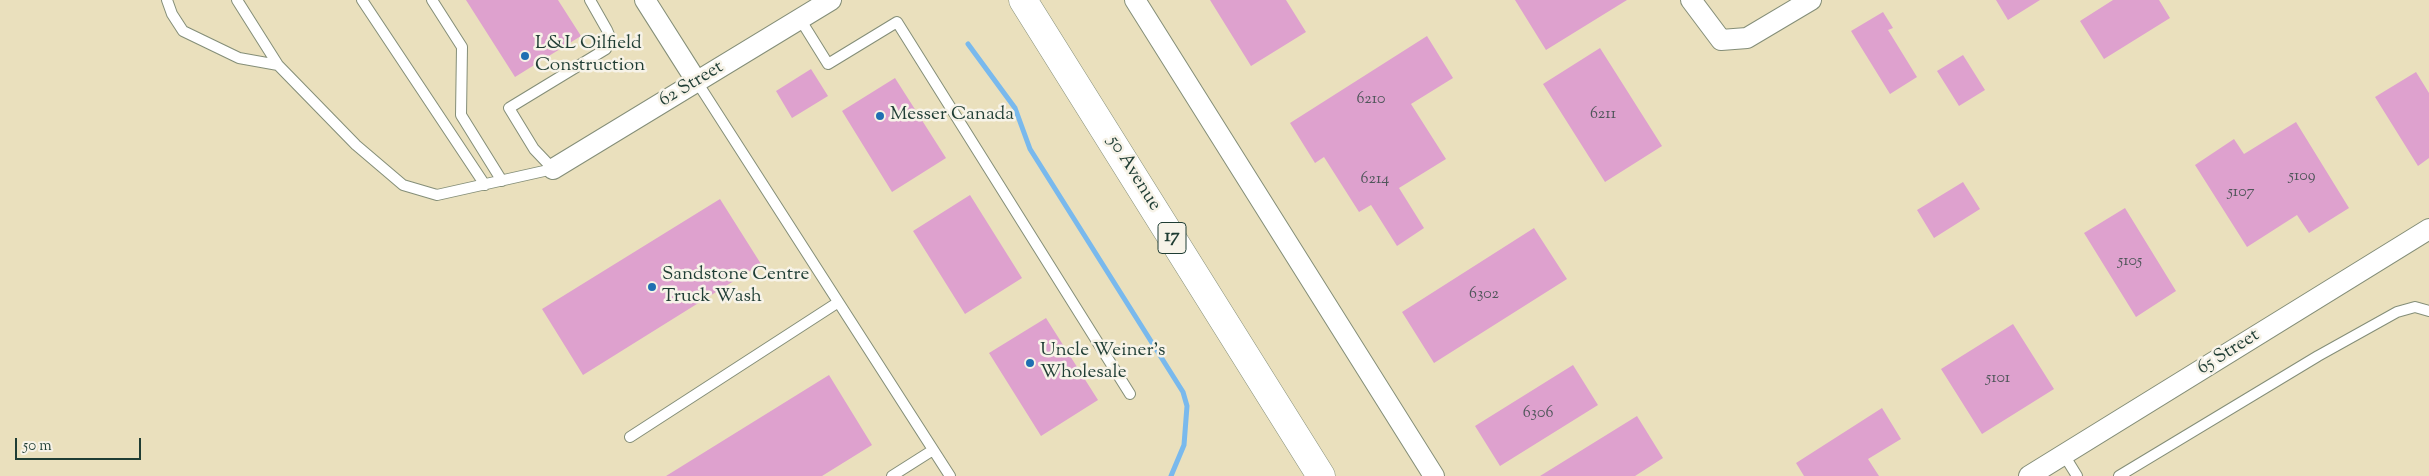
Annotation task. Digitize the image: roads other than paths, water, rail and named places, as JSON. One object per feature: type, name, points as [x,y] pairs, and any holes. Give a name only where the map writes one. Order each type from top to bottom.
[{"type":"main road","name":"50 Avenue","points":[[1023,0],[1321,476]]},
{"type":"street","points":[[645,0],[697,82]]},
{"type":"street","name":"62 Street","points":[[553,169],[831,0]]},
{"type":"street","points":[[1135,0],[1434,476]]},
{"type":"street","points":[[1691,0],[1721,40],[1747,38],[1812,0]]},
{"type":"street","name":"65 Street","points":[[2029,476],[2429,229]]},
{"type":"lane","points":[[167,0],[172,14],[182,31],[239,58],[278,65]]},
{"type":"lane","points":[[237,0],[278,65],[356,145],[403,185],[437,195],[553,169]]},
{"type":"lane","points":[[362,0],[485,185]]},
{"type":"lane","points":[[432,0],[462,47],[461,115],[502,181]]},
{"type":"lane","points":[[553,169],[534,149],[509,108],[606,49],[610,37],[590,0]]},
{"type":"lane","points":[[800,18],[828,64],[898,22],[1130,394]]},
{"type":"lane","points":[[697,82],[837,304],[950,476]]},
{"type":"lane","points":[[630,437],[837,304]]},
{"type":"lane","points":[[2120,476],[2318,356],[2397,312],[2415,306],[2429,311]]},
{"type":"lane","points":[[892,476],[933,450]]},
{"type":"lane","points":[[2064,455],[2077,476]]},
{"type":"waterway","points":[[968,44],[1015,108],[1030,149],[1183,392],[1187,406],[1184,445],[1171,476]]},
{"type":"place","name":"L&L Oilfield Construction","points":[[525,56]]},
{"type":"place","name":"Messer Canada","points":[[880,116]]},
{"type":"place","name":"Sandstone Centre Truck Wash","points":[[652,287]]},
{"type":"place","name":"Uncle Weiner's Wholesale","points":[[1030,363]]}]
